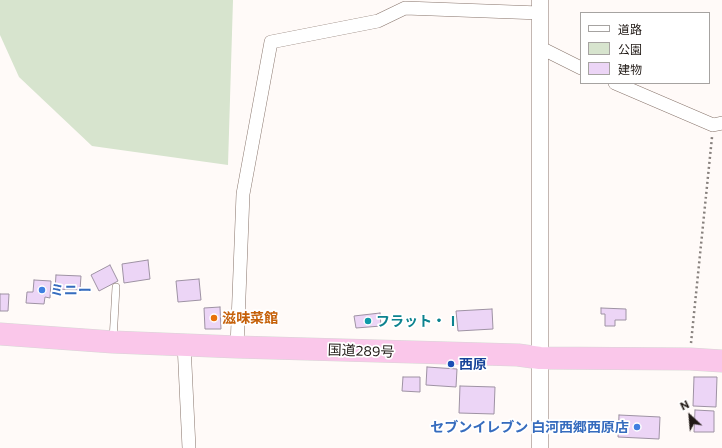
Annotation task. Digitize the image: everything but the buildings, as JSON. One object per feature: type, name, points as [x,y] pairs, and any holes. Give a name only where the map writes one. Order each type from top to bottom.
[{"type":"highway","name":"国道289号","points":[[0,334],[113,342],[237,347],[518,355],[540,358],[690,359],[722,361]]},
{"type":"street","points":[[237,347],[243,194],[270,42],[378,21],[404,8],[540,7],[540,448]]},
{"type":"street","points":[[539,47],[580,68]]},
{"type":"street","points":[[618,84],[718,124]]},
{"type":"street","points":[[184,344],[189,448]]},
{"type":"lane","points":[[113,342],[116,287]]},
{"type":"path","points":[[690,359],[718,124]]},
{"type":"green space","points":[[0,0],[233,0],[228,165],[92,146],[19,77],[0,35]]},
{"type":"place","name":"ミニー","points":[[42,290]]},
{"type":"place","name":"滋味菜館","points":[[214,318]]},
{"type":"place","name":"フラット・Ⅰ","points":[[368,321]]},
{"type":"place","name":"西原","points":[[451,364]]},
{"type":"place","name":"セブンイレブン 白河西郷西原店","points":[[637,427]]}]
